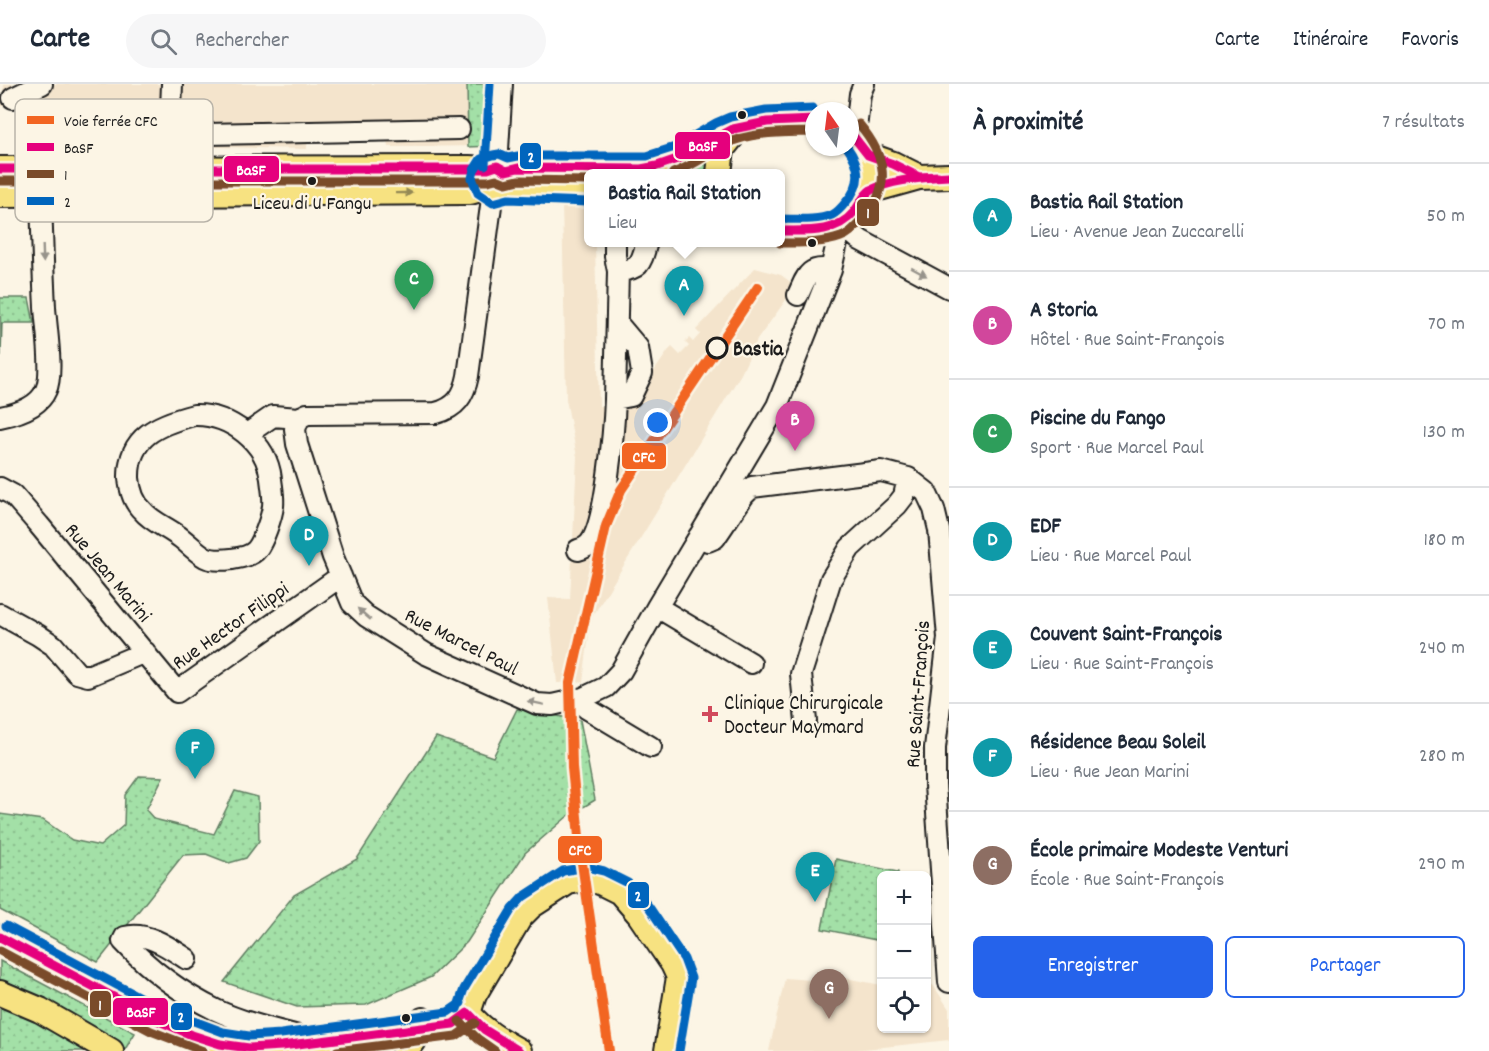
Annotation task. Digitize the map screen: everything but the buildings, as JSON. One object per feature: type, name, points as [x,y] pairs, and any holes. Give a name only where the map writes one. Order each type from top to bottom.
[{"type":"main road","points":[[641,169],[660,166],[681,158],[720,134],[740,127],[768,122],[805,120]]},
{"type":"main road","points":[[720,169],[722,149],[740,127]]},
{"type":"main road","points":[[859,143],[919,177]]},
{"type":"main road","points":[[785,231],[823,228],[841,224],[858,208],[869,191],[872,176],[859,147]]},
{"type":"main road","points":[[213,169],[469,168],[496,179],[584,190]]},
{"type":"main road","points":[[213,194],[470,192],[518,168],[584,170]]},
{"type":"main road","points":[[0,169],[15,169]]},
{"type":"main road","points":[[869,191],[919,177],[949,176]]},
{"type":"main road","points":[[468,1013],[474,995],[520,917],[531,906],[568,882],[585,879],[600,882],[620,892],[639,914],[673,964],[679,977],[667,1051]]},
{"type":"main road","points":[[0,937],[121,1003],[192,1035],[220,1044],[249,1048],[269,1037],[320,1042],[358,1036],[391,1024],[424,1022],[450,1009],[468,1013],[480,1028],[492,1037],[519,1051]]},
{"type":"main road","points":[[0,993],[40,1010],[111,1051]]},
{"type":"main road","points":[[405,1051],[412,1044],[424,1022]]},
{"type":"street","points":[[13,98],[42,84]]},
{"type":"street","points":[[171,99],[172,84]]},
{"type":"street","points":[[247,434],[273,416],[299,418],[307,414],[436,413],[448,410],[460,400],[468,376],[496,179],[502,84]]},
{"type":"street","points":[[851,102],[862,89]]},
{"type":"street","points":[[859,121],[862,89]]},
{"type":"street","points":[[213,134],[459,129]]},
{"type":"street","points":[[0,417],[32,406],[46,392],[49,379],[42,222]]},
{"type":"street","points":[[841,224],[860,240],[949,288]]},
{"type":"street","name":"Rue Marcel Paul","points":[[299,418],[295,429],[297,444],[352,603],[366,616],[426,654],[532,703],[552,705],[583,698],[606,687],[621,671],[699,536],[762,435],[777,406],[831,270],[841,224]]},
{"type":"street","points":[[578,550],[591,543],[599,520],[614,431],[618,271],[615,247]]},
{"type":"street","points":[[618,271],[631,270],[640,264],[646,247]]},
{"type":"street","points":[[798,296],[808,275],[813,270],[820,268],[831,270]]},
{"type":"street","points":[[194,415],[216,418],[230,423],[247,434],[263,454],[270,471],[273,507],[258,549],[251,554],[228,559],[207,558],[143,512],[131,493],[130,462],[138,444],[150,432],[166,423],[194,415]]},
{"type":"street","points":[[699,536],[708,540],[715,538],[752,487],[881,471],[908,478],[904,496],[850,549],[831,579],[801,674],[806,722]]},
{"type":"street","name":"Rue Saint-François","points":[[908,478],[926,492],[934,509],[939,530],[948,638],[936,742],[935,785],[949,982]]},
{"type":"street","name":"Rue Jean Marini","points":[[0,488],[13,495],[177,692]]},
{"type":"street","name":"Rue Hector Filippi","points":[[177,692],[341,576]]},
{"type":"street","points":[[657,607],[750,663]]},
{"type":"street","points":[[0,614],[39,634],[53,645],[77,673],[88,676],[144,652]]},
{"type":"street","points":[[583,698],[586,708],[651,747]]},
{"type":"street","points":[[187,959],[146,937],[131,935],[125,937],[123,941],[135,954],[180,990],[269,1037]]},
{"type":"shaded area","points":[[4,84],[494,84],[491,146],[388,147],[387,140],[307,142],[307,149],[214,147],[213,99],[15,99],[15,107],[1,106]]},
{"type":"shaded area","points":[[562,202],[584,202],[584,247],[595,247],[599,406],[632,403],[668,351],[672,347],[680,355],[689,346],[685,342],[689,338],[693,342],[700,334],[696,330],[755,268],[781,275],[796,286],[757,340],[741,374],[591,619],[583,682],[557,683],[548,598],[570,599],[577,457],[566,399]]},
{"type":"shaded area","points":[[825,974],[877,984],[877,1033],[931,1033],[931,985],[933,985],[949,1009],[949,1040],[846,1051],[769,1051],[785,978],[823,981]]},
{"type":"green space","points":[[467,84],[492,84],[491,146],[468,147]]},
{"type":"green space","points":[[710,154],[707,169],[663,169]]},
{"type":"green space","points":[[0,298],[29,298],[34,323],[2,323],[1,356]]},
{"type":"green space","points":[[517,709],[580,720],[595,800],[568,816],[525,853],[467,942],[431,977],[366,1005],[297,1007],[224,982],[294,895],[357,859],[436,737],[493,757]]},
{"type":"green space","points":[[139,776],[163,777],[146,810],[154,819],[214,834],[235,791],[258,797],[259,841],[246,858],[229,863],[206,854],[183,855],[98,962],[0,910],[0,814],[43,820],[72,840],[100,846],[124,825],[125,795]]},
{"type":"green space","points":[[836,859],[893,871],[877,871],[877,940],[822,929]]},
{"type":"green space","points":[[0,961],[135,1033],[124,1051],[0,1051]]},
{"type":"rail line","name":"CFC","points":[[609,1051],[581,856],[572,768],[570,683],[606,526],[621,490],[758,287]]},
{"type":"transit line","name":"2","points":[[485,165],[490,84]]},
{"type":"transit line","name":"2","points":[[584,202],[508,199],[493,203],[478,193],[472,178],[474,170],[481,159],[499,154],[508,158],[518,156],[647,156],[675,147],[730,117],[766,110],[805,108]]},
{"type":"transit line","name":"BaSF","points":[[641,169],[680,158],[733,129],[767,122],[805,120]]},
{"type":"transit line","name":"1","points":[[785,243],[819,242],[841,237],[852,230],[872,208],[882,184],[882,172],[875,148],[859,124]]},
{"type":"transit line","name":"1","points":[[682,169],[736,140],[769,134],[805,132]]},
{"type":"transit line","name":"BaSF","points":[[859,144],[868,155],[919,177],[938,176]]},
{"type":"transit line","name":"2","points":[[785,219],[820,218],[832,215],[841,208],[857,182],[857,168],[853,156]]},
{"type":"transit line","name":"BaSF","points":[[213,169],[488,169],[497,166],[506,171],[518,168],[641,169]]},
{"type":"transit line","name":"BaSF","points":[[0,169],[15,169]]},
{"type":"transit line","name":"BaSF","points":[[785,231],[830,228],[847,219],[866,194],[879,187],[899,181],[949,176]]},
{"type":"transit line","name":"1","points":[[213,181],[488,181],[496,179],[506,183],[519,180],[584,181]]},
{"type":"transit line","name":"1","points":[[0,181],[15,181]]},
{"type":"transit line","name":"2","points":[[457,1009],[464,989],[512,909],[523,897],[563,871],[587,867],[604,871],[628,883],[649,907],[684,959],[691,978],[679,1051]]},
{"type":"transit line","name":"2","points":[[6,926],[162,1009],[223,1032],[249,1036],[281,1034],[448,1012],[461,1003]]},
{"type":"transit line","name":"BaSF","points":[[0,937],[157,1020],[220,1044],[249,1048],[282,1046],[453,1024],[468,1013]]},
{"type":"transit line","name":"1","points":[[0,951],[151,1031],[203,1051]]},
{"type":"transit line","name":"BaSF","points":[[468,1013],[485,1030],[519,1051]]},
{"type":"transit line","name":"1","points":[[459,1021],[495,1051]]},
{"type":"transit line","name":"1","points":[[337,1051],[456,1036],[475,1023]]},
{"type":"place","name":"Liceu di U Fangu","points":[[312,181]]},
{"type":"place","name":"Piscine du Fango","points":[[414,310]]},
{"type":"place","name":"Bastia Rail Station","points":[[684,316]]},
{"type":"place","name":"Bastia","points":[[717,348]]},
{"type":"place","name":"A Storia","points":[[795,451]]},
{"type":"place","name":"EDF","points":[[309,566]]},
{"type":"place","name":"Clinique Chirurgicale Docteur Maymard","points":[[710,714]]},
{"type":"place","name":"Résidence Beau Soleil","points":[[195,779]]},
{"type":"place","name":"Couvent Saint-François","points":[[815,902]]},
{"type":"place","name":"École primaire Modeste Venturi","points":[[829,1019]]}]
